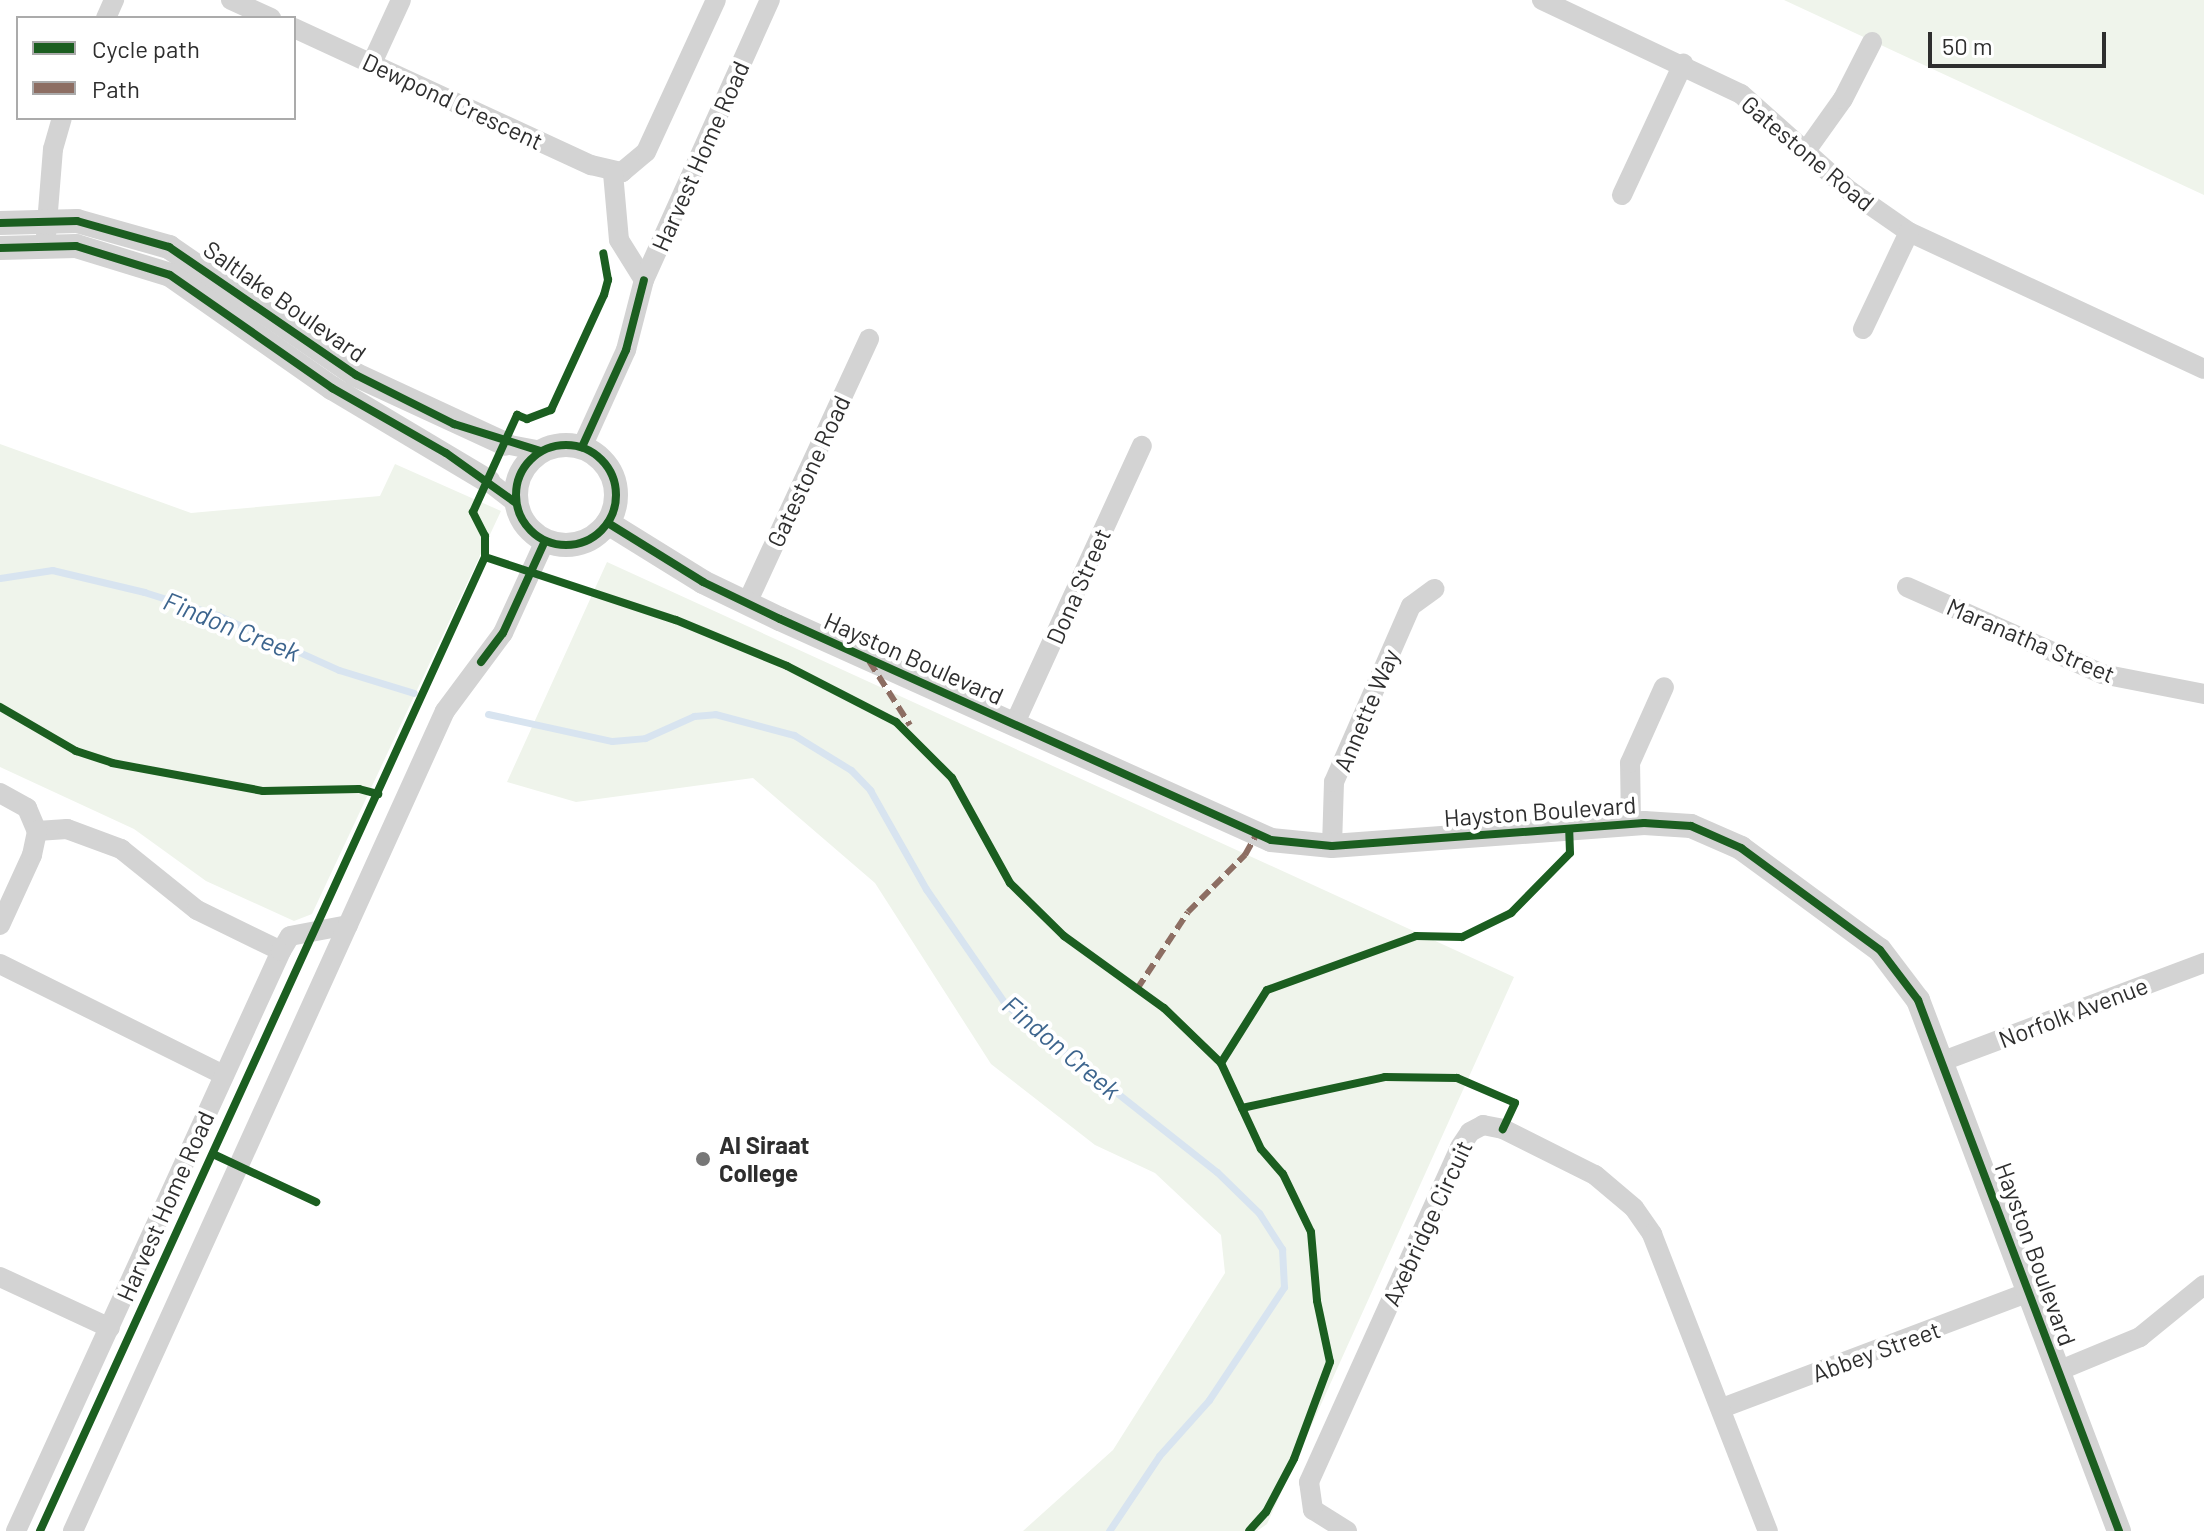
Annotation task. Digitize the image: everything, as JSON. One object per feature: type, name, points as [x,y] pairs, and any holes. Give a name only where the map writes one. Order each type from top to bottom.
[{"type":"street","points":[[231,0],[267,16]]},
{"type":"street","points":[[372,63],[401,0]]},
{"type":"street","points":[[644,280],[619,240],[613,173],[631,169],[646,152],[716,0]]},
{"type":"street","name":"Harvest Home Road","points":[[582,447],[626,350],[644,280],[770,0]]},
{"type":"street","name":"Gatestone Road","points":[[1542,0],[1741,94],[1808,148],[1850,191],[1909,232],[2204,369]]},
{"type":"street","name":"Dewpond Crescent","points":[[296,29],[613,173]]},
{"type":"street","points":[[1808,148],[1843,99],[1872,42]]},
{"type":"street","points":[[1622,195],[1683,64]]},
{"type":"street","points":[[45,244],[53,149],[61,120]]},
{"type":"street","name":"Saltlake Boulevard","points":[[0,223],[48,219],[107,226],[169,247],[356,375],[505,444],[540,451]]},
{"type":"street","points":[[1863,329],[1909,232]]},
{"type":"street","name":"Saltlake Boulevard","points":[[0,248],[45,244],[105,251],[170,275],[332,388],[488,481],[516,503]]},
{"type":"street","name":"Gatestone Road","points":[[747,603],[869,339]]},
{"type":"street","points":[[568,444],[582,447],[607,465],[614,478],[617,494],[608,523],[580,544],[545,541],[526,526],[516,503],[520,474],[540,451],[568,444]]},
{"type":"street","name":"Dona Street","points":[[1014,725],[1142,446]]},
{"type":"street","name":"Hayston Boulevard","points":[[608,523],[747,603],[1256,835],[1294,845],[1332,846],[1668,823],[1713,833],[1741,848],[1858,932],[1905,979],[1943,1061],[2119,1531]]},
{"type":"street","name":"Harvest Home Road","points":[[73,1531],[445,711],[503,633],[545,541]]},
{"type":"street","name":"Maranatha Street","points":[[1907,587],[2102,674],[2204,694]]},
{"type":"street","name":"Annette Way","points":[[1332,846],[1334,782],[1411,606],[1434,589]]},
{"type":"street","points":[[1631,824],[1630,763],[1664,687]]},
{"type":"street","points":[[0,793],[27,808],[37,831],[32,855],[0,925]]},
{"type":"street","points":[[37,831],[67,829],[121,849],[197,910],[281,951],[290,936],[348,925]]},
{"type":"street","name":"Harvest Home Road","points":[[17,1531],[281,951]]},
{"type":"street","name":"Norfolk Avenue","points":[[1943,1061],[2204,963]]},
{"type":"street","points":[[0,964],[95,1009],[141,1039],[224,1075]]},
{"type":"street","name":"Axebridge Circuit","points":[[1347,1531],[1313,1510],[1309,1482],[1460,1147],[1477,1127],[1503,1129],[1574,1162],[1634,1208],[1668,1266],[1768,1531]]},
{"type":"street","points":[[0,1277],[110,1328]]},
{"type":"street","points":[[2058,1371],[2140,1337],[2204,1285]]},
{"type":"street","name":"Abbey Street","points":[[1722,1408],[2029,1292]]},
{"type":"shaded area","points":[[1784,0],[2204,0],[2204,195],[1898,53]]},
{"type":"shaded area","points":[[0,444],[191,513],[380,496],[395,464],[501,511],[312,914],[294,921],[206,881],[134,829],[0,767]]},
{"type":"shaded area","points":[[607,562],[1514,977],[1267,1524],[1257,1531],[1023,1531],[1113,1450],[1225,1273],[1221,1235],[1155,1173],[1095,1145],[991,1064],[875,883],[753,778],[576,802],[507,782]]},
{"type":"waterway","name":"Findon Creek","points":[[0,578],[52,570],[144,592],[217,615],[339,670],[414,693]]},
{"type":"waterway","name":"Findon Creek","points":[[488,714],[612,741],[645,738],[694,716],[715,714],[794,735],[851,770],[870,790],[926,889],[1006,1005],[1217,1172],[1259,1213],[1282,1249],[1284,1287],[1209,1400],[1159,1456],[1109,1531]]},
{"type":"marked path","points":[[869,661],[910,725]]},
{"type":"marked path","points":[[1137,989],[1188,912],[1245,855],[1256,835]]},
{"type":"cycle path","points":[[0,223],[77,221],[169,247],[356,375],[454,424],[540,451]]},
{"type":"cycle path","points":[[0,248],[76,246],[170,275],[332,388],[446,453],[516,503]]},
{"type":"cycle path","points":[[40,1531],[485,557],[485,536],[473,512],[517,415],[527,419],[551,410],[604,295],[608,280],[603,253]]},
{"type":"cycle path","points":[[582,447],[626,350],[644,280]]},
{"type":"cycle path","points":[[566,445],[585,448],[602,459],[613,476],[616,495],[613,514],[602,531],[585,542],[566,545],[547,542],[530,531],[519,514],[516,495],[519,476],[530,459],[547,448],[566,445]]},
{"type":"cycle path","points":[[608,523],[703,582],[780,619],[1271,840],[1332,846],[1644,823],[1691,826],[1741,848],[1880,950],[1918,1000],[2119,1531]]},
{"type":"cycle path","points":[[481,662],[503,633],[545,541]]},
{"type":"cycle path","points":[[485,557],[676,620],[787,666],[896,722],[952,778],[1010,883],[1064,936],[1164,1008],[1221,1063],[1261,1149],[1283,1174],[1311,1232],[1317,1301],[1330,1362],[1294,1459],[1266,1512],[1249,1531]]},
{"type":"cycle path","points":[[0,707],[76,751],[112,763],[263,791],[359,789],[378,794]]},
{"type":"cycle path","points":[[1221,1063],[1267,990],[1416,936],[1462,937],[1511,913],[1570,853],[1569,829]]},
{"type":"cycle path","points":[[1242,1108],[1385,1077],[1457,1078],[1515,1103],[1503,1129]]},
{"type":"cycle path","points":[[213,1154],[316,1202]]},
{"type":"place","name":"Al Siraat College","points":[[703,1159]]}]
